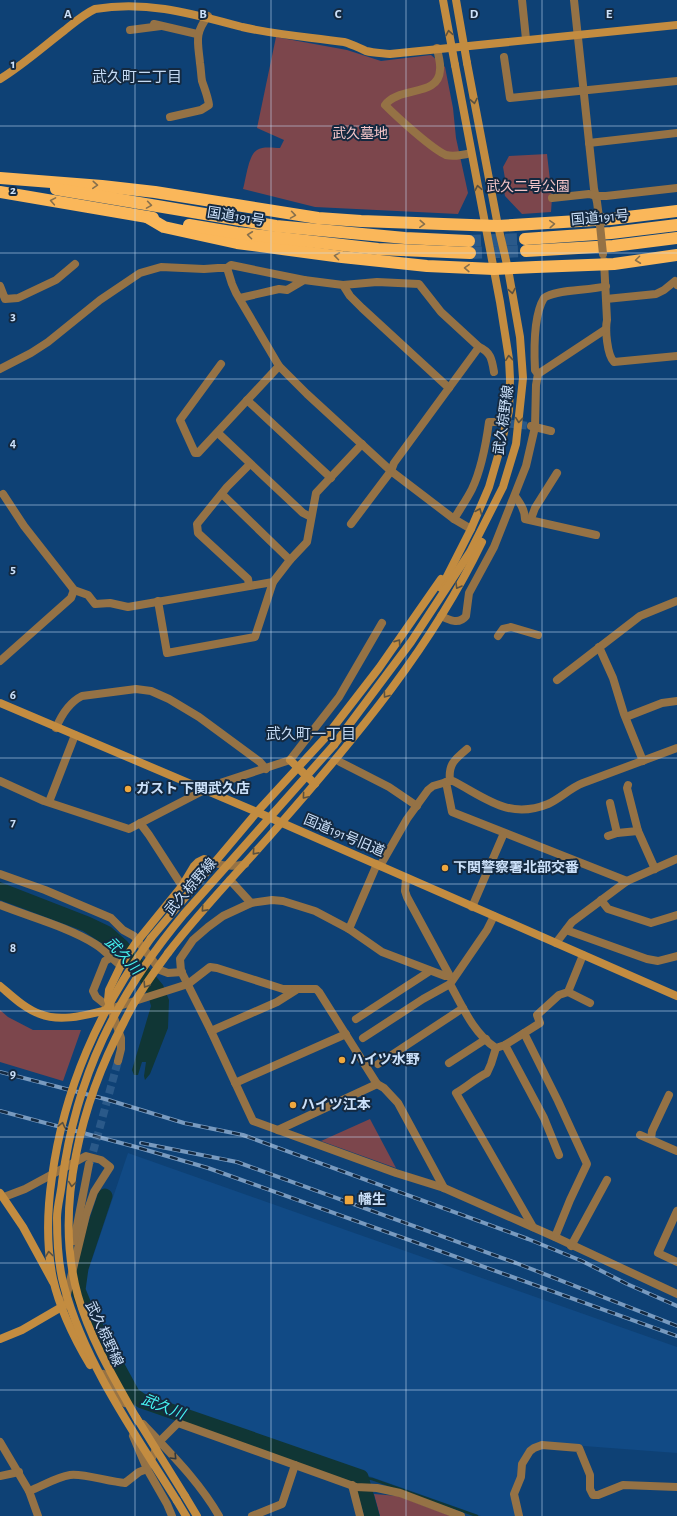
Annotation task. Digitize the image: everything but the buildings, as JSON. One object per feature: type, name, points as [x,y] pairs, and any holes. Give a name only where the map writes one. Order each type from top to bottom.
[{"type":"highway","points":[[0,179],[102,186],[155,192],[318,218],[492,226],[600,223],[677,211]]},
{"type":"highway","name":"国道191号","points":[[0,179],[276,226],[405,238],[470,247],[378,250],[237,233],[0,192]]},
{"type":"highway","points":[[147,217],[164,227],[237,243],[427,266],[508,269],[604,259],[677,255]]},
{"type":"highway","name":"国道191号","points":[[677,225],[593,234],[526,245],[613,246],[677,238]]},
{"type":"main road","points":[[443,0],[471,153],[492,226]]},
{"type":"main road","points":[[456,0],[492,226]]},
{"type":"main road","points":[[0,79],[85,15],[104,6],[125,1],[163,4],[261,31],[305,38],[345,42],[368,51],[390,54],[677,24]]},
{"type":"main road","name":"武久椋野線","points":[[411,642],[445,581],[455,558],[471,529],[489,487],[509,411],[509,359],[494,268],[492,226]]},
{"type":"main road","name":"武久椋野線","points":[[186,1516],[130,1426],[90,1355],[71,1310],[64,1284],[58,1249],[57,1217],[68,1144],[82,1092],[106,1032],[134,980],[166,935],[334,745],[411,642],[470,552],[503,487],[516,444],[523,378],[520,336],[508,269],[492,226]]},
{"type":"main road","points":[[138,1421],[99,1350],[81,1306],[70,1259],[70,1202],[77,1156],[88,1109],[97,1082],[124,1021],[134,1003],[168,953],[281,823],[367,720],[440,616],[475,556],[503,487]]},
{"type":"main road","points":[[130,1426],[82,1352],[65,1315],[53,1279],[49,1256],[49,1200],[56,1151],[61,1126],[76,1076],[103,1014],[125,976],[151,938],[257,812],[325,738],[379,668],[455,558]]},
{"type":"main road","name":"国道191号旧道","points":[[0,703],[202,790],[257,812],[677,996]]},
{"type":"main road","points":[[290,760],[314,784]]},
{"type":"main road","points":[[0,986],[22,1004],[40,1015],[52,1017],[77,1016],[111,1008],[108,1000],[109,990],[136,943],[182,886],[198,862],[204,859],[214,863]]},
{"type":"main road","name":"武久椋野線","points":[[62,1188],[64,1248],[68,1283],[94,1352],[197,1516]]},
{"type":"main road","points":[[2,1195],[23,1227],[103,1374]]},
{"type":"main road","points":[[0,1338],[22,1330],[65,1305]]},
{"type":"street","points":[[522,0],[526,39]]},
{"type":"street","points":[[574,0],[594,189],[604,259],[607,320],[606,329],[610,358],[614,362],[677,356]]},
{"type":"street","points":[[170,117],[201,110],[209,105],[200,71],[197,46],[198,34],[201,25],[208,16]]},
{"type":"street","points":[[154,24],[198,34]]},
{"type":"street","points":[[130,30],[164,26]]},
{"type":"street","points":[[437,48],[440,71],[436,81],[429,88],[405,93],[390,99],[385,105],[428,142],[446,155],[455,156],[471,153]]},
{"type":"street","points":[[504,57],[510,98],[677,81]]},
{"type":"street","points":[[589,143],[677,133]]},
{"type":"street","points":[[552,198],[589,194],[596,196],[677,188]]},
{"type":"street","points":[[0,286],[5,299],[18,298],[56,280],[74,264]]},
{"type":"street","points":[[0,369],[31,353],[48,342],[100,300],[140,273],[155,268],[226,268],[231,264],[304,280],[343,285],[377,282],[419,284],[441,312],[479,347],[492,356],[494,372]]},
{"type":"street","points":[[226,268],[232,284],[279,366],[307,394],[391,471],[454,519],[471,529]]},
{"type":"street","points":[[240,298],[280,289],[287,290],[304,280]]},
{"type":"street","points":[[606,299],[656,294],[664,290],[674,281],[677,284]]},
{"type":"street","points":[[343,285],[350,296],[362,308],[449,388]]},
{"type":"street","points":[[440,616],[455,622],[461,621],[466,616],[469,593],[494,547],[526,466],[533,427],[538,374],[535,370],[535,335],[540,308],[544,298],[558,293],[606,286]]},
{"type":"street","points":[[538,374],[606,329]]},
{"type":"street","points":[[351,524],[391,471],[394,463],[479,347]]},
{"type":"street","points":[[221,364],[180,420],[195,453],[198,453],[218,433],[279,366]]},
{"type":"street","points":[[247,400],[331,478]]},
{"type":"street","points":[[454,519],[477,478],[486,448],[489,422],[495,422]]},
{"type":"street","points":[[533,427],[551,431]]},
{"type":"street","points":[[218,433],[303,513],[311,516]]},
{"type":"street","points":[[158,601],[167,653],[255,637],[273,582],[290,560],[307,542],[316,493],[362,444]]},
{"type":"street","points":[[250,464],[197,524],[198,533],[248,579],[250,585]]},
{"type":"street","points":[[531,519],[535,508],[557,473]]},
{"type":"street","points":[[4,494],[24,526],[74,590],[88,595],[94,604],[110,603],[128,607],[273,582]]},
{"type":"street","points":[[222,494],[290,560]]},
{"type":"street","points":[[515,496],[521,505],[526,519],[596,535]]},
{"type":"street","points":[[0,661],[71,598],[74,590]]},
{"type":"street","points":[[557,680],[640,616],[677,602]]},
{"type":"street","points":[[0,781],[49,802],[129,829],[202,790],[290,760],[339,697],[382,624]]},
{"type":"street","points":[[498,636],[503,629],[511,627],[538,635]]},
{"type":"street","points":[[599,647],[613,678],[643,761]]},
{"type":"street","points":[[56,728],[60,718],[76,700],[82,696],[136,689],[151,691],[169,699],[200,717],[260,762],[266,769]]},
{"type":"street","points":[[626,717],[662,703],[677,701]]},
{"type":"street","points":[[49,802],[75,735]]},
{"type":"street","points":[[349,929],[379,865],[406,819],[428,790],[433,786],[448,781],[453,781],[487,801],[501,807],[512,809],[529,808],[547,804],[564,796],[576,786],[677,748]]},
{"type":"street","points":[[466,749],[450,767],[448,781],[452,812],[627,881]]},
{"type":"street","points":[[340,762],[389,787],[417,806]]},
{"type":"street","points":[[628,785],[627,788],[638,831],[655,869]]},
{"type":"street","points":[[610,803],[617,833]]},
{"type":"street","points":[[140,823],[150,835],[182,886]]},
{"type":"street","points":[[608,836],[617,833],[638,831]]},
{"type":"street","points":[[472,907],[504,833]]},
{"type":"street","points":[[556,943],[572,922],[627,881],[677,859]]},
{"type":"street","points":[[214,863],[230,866],[245,864]]},
{"type":"street","points":[[0,874],[45,890],[111,918],[160,970],[168,973],[182,972]]},
{"type":"street","points":[[406,878],[405,891],[407,897],[451,980],[463,1008],[476,1028],[496,1048]]},
{"type":"street","points":[[230,880],[251,903]]},
{"type":"street","points":[[451,980],[445,976],[382,952],[349,929],[315,911],[299,905],[272,900],[251,903],[223,916],[193,940],[180,959],[182,972],[253,1121],[396,1173],[444,1188],[555,1237],[571,1246],[677,1294]]},
{"type":"street","points":[[601,900],[608,909],[651,924],[677,915]]},
{"type":"street","points":[[0,905],[71,932],[107,952],[110,958],[122,965]]},
{"type":"street","points":[[363,1038],[451,980],[469,958],[494,916]]},
{"type":"street","points":[[566,930],[647,960],[658,961],[677,956]]},
{"type":"street","points":[[568,992],[583,955]]},
{"type":"street","points":[[110,958],[106,962],[93,991],[96,997],[111,1008],[121,1038],[121,1049],[118,1061]]},
{"type":"street","points":[[111,1008],[188,984],[210,967],[283,990],[312,989],[319,992],[377,1084],[384,1088],[398,1103],[444,1188]]},
{"type":"street","points":[[356,1019],[430,971]]},
{"type":"street","points":[[211,1031],[277,1002],[296,990]]},
{"type":"street","points":[[496,1048],[505,1045],[540,1023],[537,1015],[543,1008],[560,995],[568,992],[590,1003]]},
{"type":"street","points":[[378,1064],[463,1008]]},
{"type":"street","points":[[524,1033],[587,1164],[555,1237]]},
{"type":"street","points":[[235,1084],[346,1034]]},
{"type":"street","points":[[449,1063],[486,1039]]},
{"type":"street","points":[[505,1045],[544,1118],[559,1155]]},
{"type":"street","points":[[496,1048],[487,1073],[462,1090],[456,1092],[532,1227]]},
{"type":"street","points":[[278,1130],[377,1084]]},
{"type":"street","points":[[650,1139],[652,1131],[669,1095]]},
{"type":"street","points":[[640,1135],[677,1151]]},
{"type":"street","points":[[2,1195],[25,1189],[86,1156],[102,1160],[110,1167],[94,1192],[86,1215],[65,1305]]},
{"type":"street","points":[[65,1305],[69,1269],[89,1164]]},
{"type":"street","points":[[571,1246],[607,1180]]},
{"type":"street","points":[[677,1211],[658,1253],[677,1262]]},
{"type":"street","points":[[103,1374],[121,1398],[195,1481],[219,1516]]},
{"type":"street","points":[[103,1374],[118,1401],[146,1469],[167,1504],[172,1516]]},
{"type":"street","points":[[29,1491],[69,1475],[77,1475],[115,1483],[125,1483],[139,1472],[146,1469],[159,1442],[178,1423],[354,1486],[377,1488],[400,1493],[461,1516]]},
{"type":"street","points":[[0,1442],[29,1491],[38,1516]]},
{"type":"street","points":[[519,1516],[514,1494],[521,1477],[522,1464],[530,1451],[542,1445],[579,1448],[590,1475],[590,1489],[591,1494],[593,1495],[598,1495],[623,1485],[677,1487]]},
{"type":"street","points":[[252,1516],[282,1504],[295,1465]]},
{"type":"street","points":[[0,1476],[19,1472]]},
{"type":"street","points":[[354,1486],[360,1516]]},
{"type":"shaded area","points":[[128,1153],[677,1347],[677,1453],[544,1443],[519,1464],[516,1516],[481,1516],[142,1395],[135,1391],[131,1385],[83,1286]]},
{"type":"green space","name":"武久墓地","points":[[276,37],[347,50],[381,61],[431,55],[445,67],[453,108],[456,138],[468,193],[458,214],[315,207],[243,189],[249,162],[254,153],[262,148],[280,148],[284,140],[257,128]]},
{"type":"green space","name":"武久二号公園","points":[[547,154],[552,198],[551,212],[522,214],[505,196],[503,185],[506,184],[503,167],[509,156]]},
{"type":"green space","points":[[0,1010],[8,1017],[33,1030],[81,1030],[63,1081],[0,1062]]},
{"type":"green space","points":[[370,1119],[396,1168],[321,1141]]},
{"type":"green space","points":[[374,1494],[398,1496],[451,1516],[380,1516]]},
{"type":"water","points":[[0,882],[90,917],[111,927],[127,941],[163,985],[169,1000],[168,1028],[150,1074],[145,1080],[144,1076],[146,1062],[142,1062],[138,1075],[134,1075],[132,1070],[151,1006],[148,995],[137,977],[109,948],[83,931],[0,900]]},
{"type":"waterway","name":"武久川","points":[[105,1196],[81,1268],[78,1290],[85,1307],[133,1395],[142,1401],[361,1477],[372,1516]]},
{"type":"waterway","points":[[361,1477],[372,1479],[477,1516]]},
{"type":"tunnel","points":[[469,241],[525,239]]},
{"type":"tunnel","points":[[470,253],[526,251]]},
{"type":"tunnel","points":[[495,422],[530,426]]},
{"type":"tunnel","points":[[90,1163],[118,1061]]},
{"type":"railway","points":[[0,1072],[105,1099],[184,1123],[243,1135],[528,1239],[582,1261],[627,1284],[677,1306]]},
{"type":"railway","points":[[0,1111],[136,1147],[208,1168],[677,1336]]},
{"type":"railway","points":[[141,1143],[237,1162],[516,1263],[677,1326]]},
{"type":"place","name":"ガスト 下関武久店","points":[[128,789]]},
{"type":"place","name":"下関警察署北部交番","points":[[445,868]]},
{"type":"place","name":"ハイツ水野","points":[[342,1060]]},
{"type":"place","name":"ハイツ江本","points":[[293,1105]]},
{"type":"place","name":"幡生","points":[[349,1200]]},
{"type":"district","name":"武久町二丁目","points":[[137,77]]},
{"type":"district","name":"武久町一丁目","points":[[311,734]]}]
